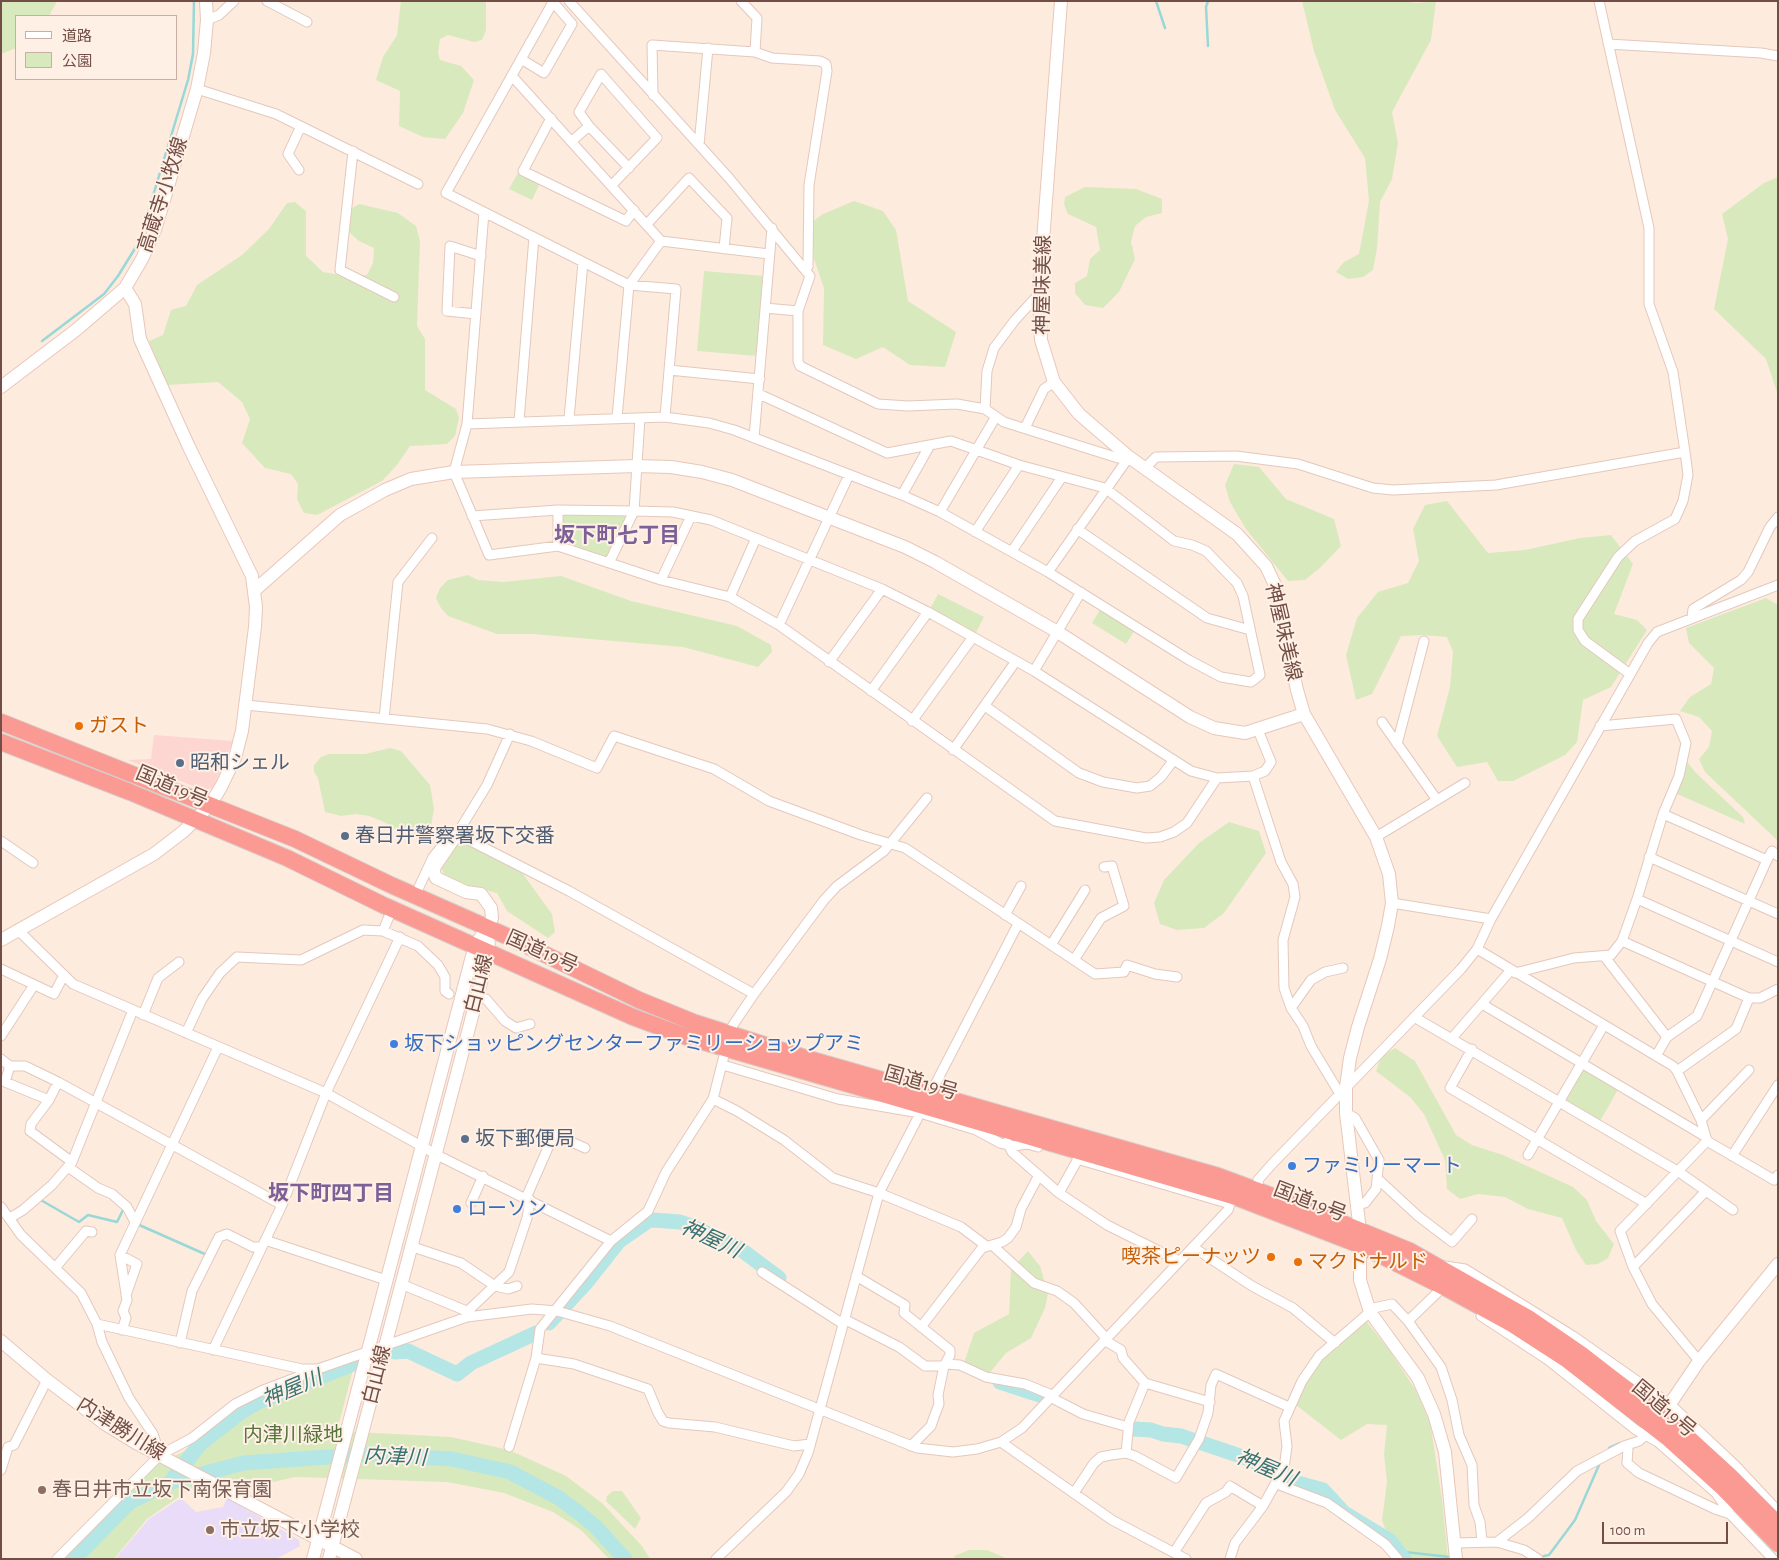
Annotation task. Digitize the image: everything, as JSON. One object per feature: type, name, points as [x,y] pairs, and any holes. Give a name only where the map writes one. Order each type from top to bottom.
[{"type":"highway","name":"国道19号","points":[[1,722],[295,839],[391,885],[488,927],[728,1042]]},
{"type":"highway","name":"国道19号","points":[[1,742],[121,788],[287,858],[392,909],[633,1017],[687,1037],[728,1042],[870,1078],[925,1104],[1008,1137],[1410,1251],[1530,1319],[1630,1391],[1730,1476],[1778,1524]]},
{"type":"highway","name":"国道19号","points":[[925,1104],[1258,1185],[1360,1238],[1440,1289],[1512,1324],[1546,1352],[1614,1395],[1669,1439],[1778,1544]]},
{"type":"street","name":"高蔵寺小牧線","points":[[1,387],[76,330],[125,288],[142,259],[155,230],[197,89],[204,53],[207,20],[206,1]]},
{"type":"street","points":[[207,20],[219,15],[234,1]]},
{"type":"street","points":[[267,1],[307,22]]},
{"type":"street","points":[[569,1],[699,145],[806,270],[811,278],[798,311],[798,361],[800,366],[878,404],[908,406],[957,404],[985,409],[995,418],[1118,458],[1129,457]]},
{"type":"street","points":[[741,1],[756,18],[756,52]]},
{"type":"street","name":"神屋味美線","points":[[1061,1],[1039,294],[1041,340],[1054,382],[1079,414],[1129,457],[1146,467],[1237,534],[1266,566],[1279,600],[1296,690],[1304,714],[1376,837],[1389,874],[1392,903],[1380,959],[1350,1058],[1343,1091],[1357,1204],[1360,1238],[1360,1280],[1370,1311],[1418,1378],[1434,1414],[1445,1452],[1456,1559]]},
{"type":"street","points":[[1598,1],[1649,228],[1649,304],[1673,372],[1688,475],[1683,501],[1675,519],[1635,542],[1618,557],[1578,618],[1578,630],[1585,641],[1630,674]]},
{"type":"street","points":[[521,59],[544,72],[572,24],[553,2],[521,59],[512,76],[446,193],[629,285],[676,289],[666,417]]},
{"type":"street","points":[[1608,44],[1761,53],[1778,56]]},
{"type":"street","points":[[653,94],[652,45],[756,52],[772,58],[820,61],[826,64],[827,71],[809,185],[808,266],[806,270]]},
{"type":"street","points":[[699,145],[708,48]]},
{"type":"street","points":[[612,185],[629,168],[657,138],[601,74],[578,112],[629,168]]},
{"type":"street","points":[[512,76],[647,224],[660,241],[769,254]]},
{"type":"street","points":[[197,89],[276,114],[418,184]]},
{"type":"street","points":[[550,118],[523,171],[626,222],[634,210]]},
{"type":"street","points":[[299,170],[288,154],[301,126]]},
{"type":"street","points":[[572,141],[589,126]]},
{"type":"street","points":[[353,151],[340,270],[394,297]]},
{"type":"street","points":[[647,224],[689,178],[728,218],[724,249]]},
{"type":"street","points":[[484,212],[467,424],[454,472],[489,555],[558,546],[661,580],[730,596],[779,625],[1055,821],[1146,838],[1174,832],[1187,823],[1218,778]]},
{"type":"street","points":[[754,438],[772,228]]},
{"type":"street","points":[[519,421],[534,237]]},
{"type":"street","points":[[617,418],[629,285],[660,241]]},
{"type":"street","points":[[476,314],[447,311],[450,246],[481,256]]},
{"type":"street","points":[[569,419],[583,262]]},
{"type":"street","points":[[3,942],[18,930],[154,854],[196,820],[221,787],[235,758],[246,705],[255,627],[255,590],[252,576],[188,445],[140,339],[135,304],[125,288]]},
{"type":"street","points":[[985,409],[987,371],[994,348],[1015,320],[1039,294]]},
{"type":"street","points":[[765,308],[798,311]]},
{"type":"street","points":[[669,370],[760,379]]},
{"type":"street","points":[[1025,428],[1044,388],[1054,382]]},
{"type":"street","points":[[467,424],[666,417],[709,423],[754,438],[902,495],[940,512],[1048,572],[1221,677],[1251,682],[1260,675],[1243,596],[1237,583],[1225,568],[1206,551],[1192,544],[1174,541],[1105,488],[1019,465],[951,441],[887,453],[758,394]]},
{"type":"street","points":[[609,563],[634,511],[640,418]]},
{"type":"street","points":[[940,512],[995,418]]},
{"type":"street","points":[[902,495],[930,445]]},
{"type":"street","points":[[1146,467],[1156,457],[1236,456],[1298,464],[1373,488],[1393,490],[1496,485],[1685,452]]},
{"type":"street","points":[[1048,572],[1105,488],[1129,457]]},
{"type":"street","points":[[975,532],[1019,465]]},
{"type":"street","points":[[255,590],[327,526],[356,505],[411,479],[454,472],[636,466],[671,467],[717,476],[898,544],[935,562],[1056,631],[1197,720],[1222,730],[1245,733],[1304,714]]},
{"type":"street","points":[[779,625],[849,475]]},
{"type":"street","points":[[1012,551],[1062,477]]},
{"type":"street","points":[[472,516],[558,510],[634,511],[673,512],[711,520],[882,589],[928,612],[1034,671],[1191,771],[1218,778],[1253,776],[1265,771],[1271,762],[1258,730]]},
{"type":"street","points":[[558,510],[558,546]]},
{"type":"street","points":[[661,580],[691,516]]},
{"type":"street","points":[[1692,618],[1693,609],[1741,580],[1748,572],[1770,527],[1778,517]]},
{"type":"street","points":[[1077,529],[1207,618],[1250,630]]},
{"type":"street","points":[[384,719],[398,582],[432,538]]},
{"type":"street","points":[[730,596],[756,538]]},
{"type":"street","points":[[1258,1185],[1343,1091],[1461,969],[1477,949],[1491,919],[1648,643],[1658,632],[1778,585]]},
{"type":"street","points":[[830,662],[882,589]]},
{"type":"street","points":[[1034,671],[1056,631],[1081,592]]},
{"type":"street","points":[[870,691],[928,612]]},
{"type":"street","points":[[912,721],[973,637]]},
{"type":"street","points":[[1397,744],[1424,641]]},
{"type":"street","points":[[953,750],[1016,661]]},
{"type":"street","points":[[246,705],[487,729],[510,734],[597,768],[612,736],[714,769],[769,801],[905,848],[1095,974],[1104,975],[1124,972],[1127,964],[1155,974],[1177,976]]},
{"type":"street","points":[[984,706],[1079,773],[1103,782],[1137,788],[1150,786],[1161,777],[1173,761]]},
{"type":"street","points":[[1452,1038],[1513,971],[1574,958],[1611,955],[1622,941],[1663,814],[1679,776],[1685,750],[1683,731],[1676,719],[1600,726]]},
{"type":"street","points":[[1382,722],[1438,800]]},
{"type":"street","points":[[420,887],[434,857],[446,840],[457,834],[487,785],[510,734]]},
{"type":"street","points":[[1253,776],[1281,862],[1293,884],[1295,897],[1283,940],[1284,988],[1291,1008],[1303,1026],[1311,1046],[1343,1091]]},
{"type":"street","points":[[1376,837],[1465,783]]},
{"type":"street","points":[[509,1447],[536,1358],[540,1329],[558,1312],[611,1241],[648,1211],[666,1172],[713,1100],[734,1024],[824,900],[837,886],[891,844],[927,798]]},
{"type":"street","points":[[1663,814],[1767,860]]},
{"type":"street","points":[[457,834],[569,891],[754,994]]},
{"type":"street","name":"白山線","points":[[313,1559],[422,1145],[482,948],[492,908],[481,894],[466,892],[436,878],[433,869],[457,834]]},
{"type":"street","points":[[1,841],[33,864]]},
{"type":"street","points":[[1656,1056],[1666,1037],[1697,1016],[1767,860],[1772,851],[1778,856]]},
{"type":"street","points":[[1649,857],[1778,914]]},
{"type":"street","points":[[1074,960],[1101,918],[1124,906],[1112,866],[1104,867]]},
{"type":"street","points":[[1005,915],[1021,886]]},
{"type":"street","points":[[1051,945],[1085,890]]},
{"type":"street","points":[[1637,899],[1778,962]]},
{"type":"street","points":[[1392,903],[1491,919]]},
{"type":"street","points":[[383,931],[392,909]]},
{"type":"street","points":[[716,1559],[786,1492],[799,1474],[810,1444],[879,1193],[1018,924]]},
{"type":"street","points":[[18,930],[73,984],[326,1093],[434,1153],[611,1241]]},
{"type":"street","points":[[186,1033],[202,999],[220,973],[237,957],[301,960],[363,930],[383,931],[418,946],[438,965],[445,977],[445,990],[449,994]]},
{"type":"street","points":[[213,1350],[282,1205],[326,1093],[400,937]]},
{"type":"street","points":[[1622,941],[1750,998],[1760,998],[1778,989]]},
{"type":"street","name":"白山線","points":[[330,1553],[434,1153],[477,996],[482,948]]},
{"type":"street","points":[[1477,949],[1673,1066],[1701,1120],[1707,1139]]},
{"type":"street","points":[[1604,956],[1666,1037]]},
{"type":"street","points":[[143,1015],[158,978],[179,962]]},
{"type":"street","points":[[1291,1008],[1311,980],[1325,972],[1343,968]]},
{"type":"street","points":[[1,969],[54,994],[64,975]]},
{"type":"street","points":[[1,1036],[34,985]]},
{"type":"street","points":[[477,996],[486,999],[505,1021],[516,1028],[530,1024]]},
{"type":"street","points":[[1677,1071],[1736,1029],[1750,998]]},
{"type":"street","points":[[1482,1004],[1582,1063],[1732,1156],[1774,1180],[1778,1175]]},
{"type":"street","points":[[10,1218],[23,1210],[62,1175],[70,1165],[132,1010]]},
{"type":"street","points":[[1414,1017],[1472,1049],[1679,1172],[1733,1210]]},
{"type":"street","points":[[1528,1155],[1604,1025]]},
{"type":"street","points":[[126,1296],[120,1255],[218,1047]]},
{"type":"street","points":[[1472,1049],[1450,1088],[1647,1204]]},
{"type":"street","points":[[1,1059],[10,1066],[25,1066],[58,1082],[282,1205]]},
{"type":"street","points":[[723,1065],[838,1099],[925,1104]]},
{"type":"street","points":[[10,1066],[5,1082],[49,1100]]},
{"type":"street","points":[[1701,1120],[1749,1070]]},
{"type":"street","points":[[838,1099],[870,1078]]},
{"type":"street","points":[[58,1082],[49,1100],[31,1124],[30,1131],[90,1183],[112,1194],[127,1207],[136,1222]]},
{"type":"street","points":[[1732,1156],[1778,1085]]},
{"type":"street","points":[[713,1100],[737,1111],[784,1140],[833,1178],[879,1193],[961,1227],[989,1245],[1034,1283],[1057,1291],[1074,1303],[1105,1339],[1121,1350],[1123,1358],[1145,1383],[1210,1402]]},
{"type":"street","points":[[1346,1113],[1356,1118],[1379,1160],[1379,1180],[1376,1189],[1366,1203],[1357,1204]]},
{"type":"street","points":[[468,1315],[471,1308],[509,1272],[527,1218],[528,1199],[554,1134],[585,1148]]},
{"type":"street","points":[[58,1559],[160,1455],[192,1438],[235,1404],[261,1391],[318,1369],[384,1348],[468,1315],[532,1309],[558,1312],[610,1326],[911,1446],[932,1451],[953,1452],[977,1449],[1001,1442],[1022,1428],[1228,1210],[1232,1200],[1027,1144],[1014,1146],[1008,1137]]},
{"type":"street","points":[[1008,1137],[1012,1152],[1059,1193],[1107,1225],[1179,1261]]},
{"type":"street","points":[[1699,1361],[1652,1304],[1633,1267],[1620,1231],[1679,1172],[1707,1139]]},
{"type":"street","points":[[1059,1193],[1078,1159]]},
{"type":"street","points":[[921,1328],[989,1245],[1008,1238],[1016,1227],[1022,1208],[1039,1175]]},
{"type":"street","points":[[471,1203],[483,1176]]},
{"type":"street","points":[[1379,1180],[1418,1216],[1452,1242],[1472,1219]]},
{"type":"street","points":[[1633,1267],[1705,1192]]},
{"type":"street","points":[[1,1207],[21,1234],[81,1293],[97,1324],[102,1342],[129,1398],[153,1434],[160,1455]]},
{"type":"street","points":[[55,1268],[86,1231],[92,1232]]},
{"type":"street","points":[[180,1343],[192,1291],[219,1237],[227,1234],[253,1247],[263,1244],[386,1280]]},
{"type":"street","points":[[410,1246],[461,1263],[496,1286],[508,1289],[517,1286]]},
{"type":"street","points":[[1192,1247],[1252,1286],[1293,1308],[1335,1343]]},
{"type":"street","points":[[120,1255],[137,1264],[126,1296],[123,1311],[126,1318],[122,1330]]},
{"type":"street","points":[[1431,1263],[1465,1270],[1573,1336],[1668,1407],[1735,1465],[1778,1511]]},
{"type":"street","points":[[1668,1407],[1699,1361],[1778,1264]]},
{"type":"street","points":[[762,1272],[844,1322],[899,1347],[925,1366],[960,1365],[986,1377],[1025,1384],[1082,1414],[1128,1427]]},
{"type":"street","points":[[856,1276],[905,1305],[904,1313],[948,1347],[950,1355],[945,1365],[938,1395],[939,1404],[934,1420],[931,1426],[911,1446]]},
{"type":"street","points":[[401,1284],[468,1315]]},
{"type":"street","points":[[1408,1321],[1440,1289],[1452,1299],[1518,1338],[1546,1352],[1636,1430],[1648,1433],[1716,1493],[1730,1514],[1773,1559]]},
{"type":"street","points":[[1230,1559],[1235,1543],[1263,1506],[1277,1484],[1284,1468],[1286,1446],[1284,1421],[1302,1381],[1319,1356],[1370,1311],[1392,1304],[1408,1321],[1434,1355],[1447,1382],[1459,1435],[1472,1465],[1474,1505],[1480,1522],[1482,1541]]},
{"type":"street","points":[[97,1324],[302,1369],[318,1369]]},
{"type":"street","name":"内津勝川線","points":[[1,1341],[47,1380],[105,1424],[319,1539],[330,1553],[356,1559]]},
{"type":"street","points":[[536,1358],[574,1364],[648,1389],[663,1421],[715,1428],[794,1446],[810,1444]]},
{"type":"street","points":[[1074,1493],[1094,1463],[1101,1457],[1126,1454],[1176,1478],[1199,1440],[1208,1413],[1211,1385],[1216,1374],[1289,1407]]},
{"type":"street","points":[[1,1470],[8,1447],[14,1445],[47,1380]]},
{"type":"street","points":[[1126,1454],[1128,1427],[1145,1383]]},
{"type":"street","points":[[1497,1542],[1528,1518],[1577,1471],[1624,1446],[1639,1441],[1648,1433]]},
{"type":"street","points":[[1001,1442],[1112,1520],[1175,1551],[1186,1559]]},
{"type":"street","points":[[1624,1446],[1628,1449],[1627,1463],[1639,1473],[1715,1509],[1730,1514]]},
{"type":"street","points":[[1277,1484],[1326,1503],[1385,1544],[1398,1559]]},
{"type":"street","points":[[1175,1551],[1206,1503],[1226,1492],[1230,1486],[1263,1506]]},
{"type":"street","points":[[1454,1543],[1497,1542],[1524,1550],[1538,1559]]},
{"type":"shaded area","name":"昭和シェル","points":[[154,735],[233,741],[213,788],[203,790],[128,760],[151,759]]},
{"type":"shaded area","name":"市立坂下小学校","points":[[181,1498],[196,1512],[223,1507],[227,1498],[299,1540],[300,1546],[276,1559],[115,1559],[149,1519]]},
{"type":"green space","points":[[1,1],[57,1],[50,15],[15,15],[15,48],[1,54]]},
{"type":"green space","points":[[401,1],[486,1],[486,30],[482,40],[474,42],[448,35],[440,39],[438,53],[440,60],[461,66],[474,80],[463,113],[445,139],[423,137],[399,126],[400,91],[376,80],[383,57],[397,35]]},
{"type":"green space","points":[[1302,1],[1403,1],[1417,3],[1436,1],[1431,40],[1392,112],[1398,143],[1392,179],[1380,202],[1377,248],[1373,270],[1363,277],[1348,279],[1336,272],[1344,262],[1359,254],[1369,201],[1365,158],[1335,110],[1314,51]]},
{"type":"green space","points":[[518,173],[540,183],[532,200],[509,189]]},
{"type":"green space","points":[[1778,177],[1778,395],[1766,359],[1714,309],[1728,239],[1722,214],[1764,183]]},
{"type":"green space","points":[[1085,187],[1136,189],[1162,199],[1162,213],[1146,217],[1135,226],[1131,242],[1135,259],[1119,292],[1103,308],[1085,305],[1075,293],[1075,283],[1087,276],[1090,259],[1100,250],[1096,227],[1068,214],[1064,204],[1065,197]]},
{"type":"green space","points":[[854,201],[883,211],[896,230],[908,301],[956,332],[945,367],[910,365],[883,347],[856,359],[823,345],[824,288],[814,259],[812,222],[823,214]]},
{"type":"green space","points":[[295,202],[306,211],[306,256],[323,272],[346,276],[367,275],[373,263],[374,248],[359,241],[350,233],[349,210],[359,204],[398,213],[416,226],[420,241],[417,326],[425,339],[425,390],[456,409],[459,418],[455,436],[447,444],[410,446],[397,465],[382,481],[317,515],[304,513],[297,499],[298,484],[291,474],[265,468],[242,443],[250,419],[242,402],[218,382],[167,385],[149,341],[163,335],[171,310],[186,306],[197,285],[242,255],[269,229],[287,203]]},
{"type":"green space","points":[[704,271],[764,276],[757,356],[697,351]]},
{"type":"green space","points":[[1234,464],[1259,467],[1286,499],[1334,519],[1341,546],[1321,567],[1305,580],[1288,581],[1246,529],[1230,502],[1225,485]]},
{"type":"green space","points":[[1447,501],[1488,553],[1525,550],[1580,538],[1611,535],[1633,564],[1614,614],[1637,620],[1647,630],[1611,687],[1583,700],[1577,742],[1565,755],[1513,781],[1498,781],[1487,762],[1457,767],[1437,736],[1450,687],[1453,652],[1447,637],[1401,636],[1372,694],[1356,700],[1346,655],[1357,618],[1378,592],[1408,583],[1419,561],[1413,529],[1425,505]]},
{"type":"green space","points":[[564,513],[624,514],[626,517],[608,557],[604,558],[564,541],[561,516]]},
{"type":"green space","points":[[468,575],[478,580],[503,582],[561,576],[631,601],[737,626],[771,645],[772,652],[758,667],[683,647],[533,634],[497,634],[448,616],[436,598],[440,588],[448,580]]},
{"type":"green space","points":[[938,594],[984,617],[975,634],[930,609]]},
{"type":"green space","points":[[1766,598],[1778,605],[1778,841],[1705,772],[1699,759],[1709,747],[1712,731],[1699,717],[1680,711],[1690,697],[1711,684],[1714,668],[1689,643],[1686,628]]},
{"type":"green space","points":[[1101,608],[1135,630],[1126,644],[1092,623]]},
{"type":"green space","points":[[390,748],[401,751],[430,785],[434,809],[431,826],[426,836],[418,838],[406,836],[384,822],[369,816],[356,814],[341,816],[325,812],[318,778],[314,772],[314,765],[321,757],[329,754],[365,754]]},
{"type":"green space","points":[[1686,760],[1695,772],[1743,817],[1745,824],[1675,793]]},
{"type":"green space","points":[[1229,822],[1259,831],[1266,853],[1224,913],[1204,928],[1177,930],[1160,924],[1154,903],[1164,880],[1199,843]]},
{"type":"green space","points":[[465,842],[520,870],[552,914],[555,932],[548,938],[507,911],[497,893],[466,885],[444,874],[440,865],[455,844]]},
{"type":"green space","points":[[1395,1048],[1415,1061],[1456,1135],[1472,1145],[1503,1155],[1573,1187],[1587,1200],[1596,1221],[1614,1244],[1608,1258],[1598,1264],[1586,1265],[1576,1250],[1562,1218],[1528,1209],[1505,1197],[1478,1194],[1460,1199],[1447,1189],[1445,1160],[1424,1114],[1410,1097],[1376,1071],[1381,1057]]},
{"type":"green space","points":[[1583,1069],[1619,1088],[1600,1121],[1567,1101],[1566,1098]]},
{"type":"green space","points":[[1028,1251],[1040,1266],[1048,1293],[1045,1308],[1031,1338],[1006,1353],[988,1375],[964,1363],[974,1333],[1009,1314],[1011,1269]]},
{"type":"green space","points":[[1366,1321],[1390,1351],[1415,1389],[1430,1422],[1442,1499],[1448,1559],[1402,1559],[1391,1545],[1382,1520],[1387,1482],[1384,1454],[1387,1425],[1367,1424],[1341,1440],[1296,1405],[1312,1371],[1327,1353]]},
{"type":"green space","name":"内津川緑地","points":[[354,1366],[337,1431],[451,1437],[509,1450],[566,1476],[602,1503],[642,1546],[650,1559],[609,1559],[581,1530],[553,1512],[504,1493],[447,1482],[295,1477],[247,1488],[235,1483],[186,1492],[147,1519],[114,1559],[61,1559],[153,1465],[181,1453],[227,1427],[250,1409],[317,1379]]},
{"type":"green space","points":[[613,1491],[622,1491],[641,1518],[635,1529],[606,1501],[607,1496]]},
{"type":"green space","points":[[969,1550],[987,1550],[1008,1559],[955,1559],[954,1556]]},
{"type":"waterway","points":[[42,341],[104,294],[118,276],[139,242],[188,80],[193,54],[194,1]]},
{"type":"waterway","points":[[1156,1],[1165,28]]},
{"type":"waterway","points":[[1208,1],[1206,7],[1208,46]]},
{"type":"waterway","points":[[39,1199],[79,1222],[88,1215],[117,1222],[124,1208]]},
{"type":"waterway","name":"神屋川","points":[[549,1323],[585,1284],[619,1241],[648,1221],[653,1220],[680,1222],[739,1248],[779,1278]]},
{"type":"waterway","points":[[137,1224],[207,1255]]},
{"type":"waterway","name":"神屋川","points":[[395,1352],[408,1351],[457,1374],[471,1363],[536,1333]]},
{"type":"waterway","name":"神屋川","points":[[174,1477],[200,1444],[241,1412],[258,1402],[353,1364]]},
{"type":"waterway","name":"神屋川","points":[[1000,1382],[1046,1397]]},
{"type":"waterway","name":"神屋川","points":[[1134,1429],[1151,1430],[1163,1434],[1181,1436],[1252,1460],[1283,1479],[1323,1490],[1344,1513],[1390,1541],[1404,1559]]},
{"type":"waterway","points":[[1609,1448],[1620,1443]]},
{"type":"waterway","name":"内津川","points":[[74,1559],[130,1502],[171,1482],[244,1463],[369,1454],[452,1459],[510,1472],[559,1498],[579,1513],[595,1526],[625,1559]]},
{"type":"waterway","points":[[1544,1556],[1549,1555],[1575,1520],[1599,1465]]},
{"type":"waterway","points":[[1396,1551],[1450,1557]]},
{"type":"place","name":"ガスト","points":[[79,726]]},
{"type":"place","name":"昭和シェル","points":[[180,763]]},
{"type":"place","name":"春日井警察署坂下交番","points":[[345,836]]},
{"type":"place","name":"坂下ショッピングセンターファミリーショップアミ","points":[[394,1044]]},
{"type":"place","name":"坂下郵便局","points":[[465,1139]]},
{"type":"place","name":"ファミリーマート","points":[[1292,1166]]},
{"type":"place","name":"ローソン","points":[[457,1209]]},
{"type":"place","name":"喫茶ピーナッツ","points":[[1271,1257]]},
{"type":"place","name":"マクドナルド","points":[[1298,1262]]},
{"type":"place","name":"春日井市立坂下南保育園","points":[[42,1490]]},
{"type":"place","name":"市立坂下小学校","points":[[210,1530]]},
{"type":"district","name":"坂下町七丁目","points":[[617,536]]},
{"type":"district","name":"坂下町四丁目","points":[[331,1194]]}]
